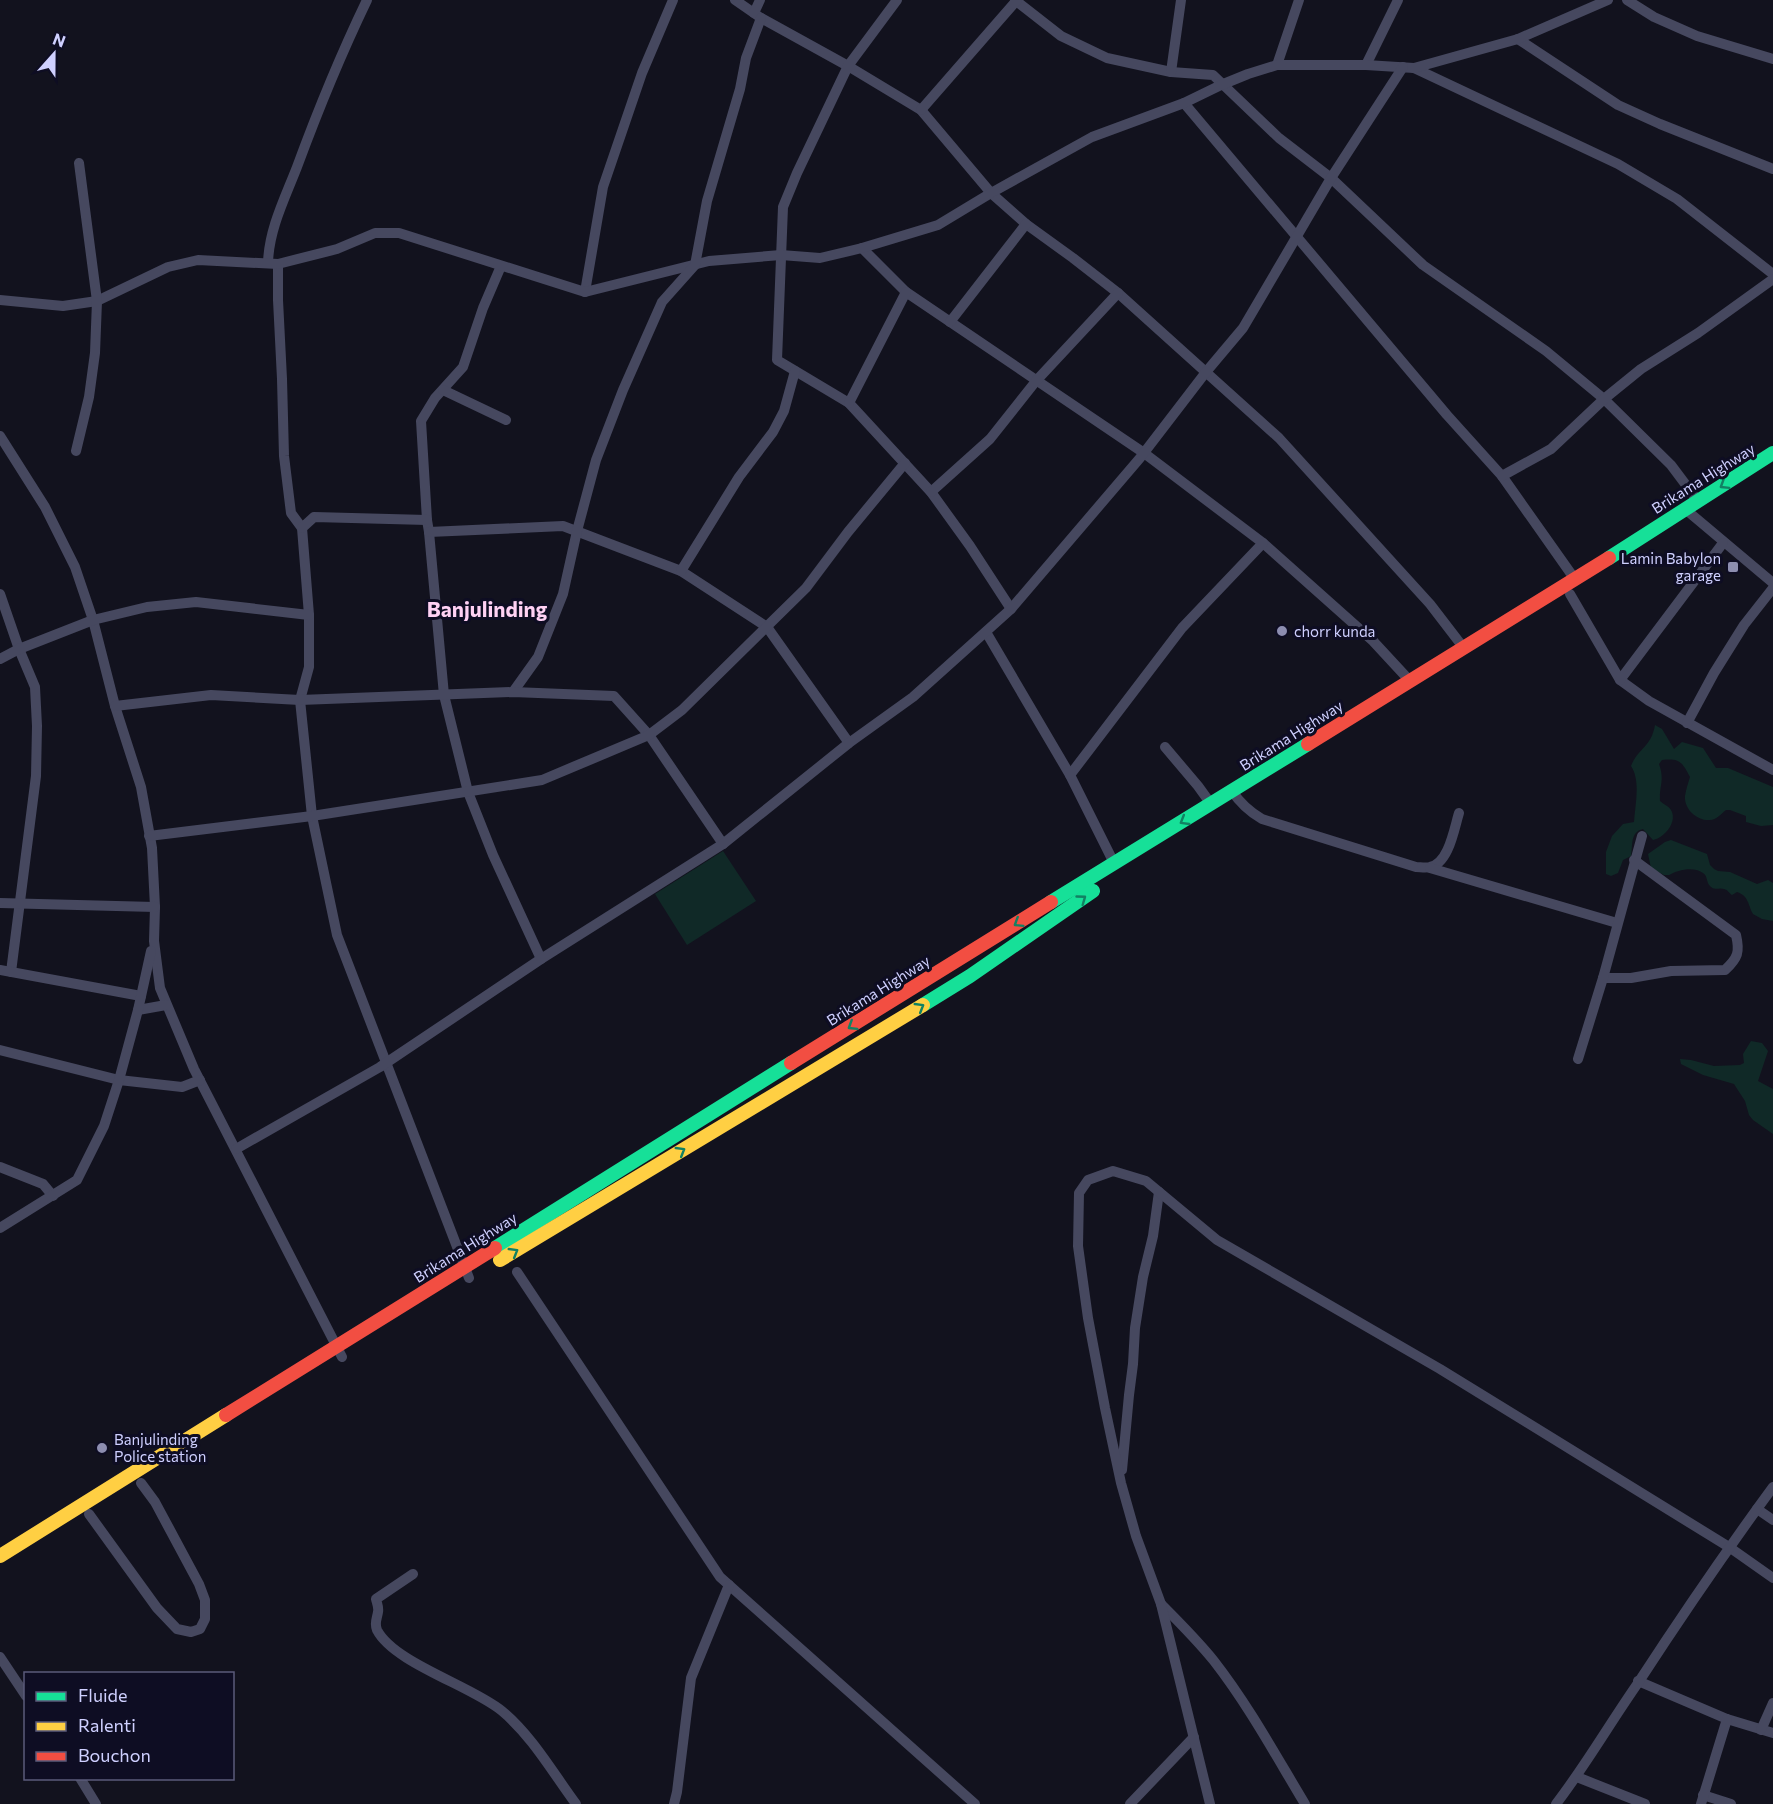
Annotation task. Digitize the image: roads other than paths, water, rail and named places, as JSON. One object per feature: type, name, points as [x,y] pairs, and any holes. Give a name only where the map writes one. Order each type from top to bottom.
[{"type":"highway","name":"Brikama Highway","points":[[1689,513],[1698,501],[1773,453]]},
{"type":"highway","name":"Brikama Highway","points":[[0,1570],[35,1541],[467,1272],[1114,863],[1211,804],[1235,796],[1570,594],[1689,513],[1773,468]]},
{"type":"highway","name":"Brikama Highway","points":[[467,1272],[970,976],[1088,894],[1410,681],[1574,578],[1658,533]]},
{"type":"highway","name":"Brikama Highway","points":[[0,1556],[89,1514],[141,1483],[193,1443]]},
{"type":"street","points":[[366,0],[344,48],[278,214],[268,247],[278,300],[284,456],[291,513],[302,528],[309,615],[309,667],[300,700],[312,816],[337,935],[467,1272]]},
{"type":"street","points":[[585,292],[603,187],[642,73],[674,0]]},
{"type":"street","points":[[735,0],[757,16],[848,66],[921,110],[992,193],[1026,224],[1118,293],[1279,438],[1430,604],[1463,648]]},
{"type":"street","points":[[513,692],[537,657],[563,594],[596,460],[623,390],[662,302],[695,265],[708,201],[740,89],[760,0]]},
{"type":"street","points":[[897,0],[848,66],[783,207],[777,360],[849,403],[931,492],[1011,609]]},
{"type":"street","points":[[921,110],[1016,0],[1061,36],[1107,58],[1171,72],[1213,75],[1279,138],[1331,178],[1423,265],[1546,351],[1604,399],[1671,465],[1698,501]]},
{"type":"street","points":[[1171,72],[1180,0]]},
{"type":"street","points":[[1277,65],[1299,0]]},
{"type":"street","points":[[1366,65],[1398,0]]},
{"type":"street","points":[[0,300],[63,306],[97,301],[168,267],[198,260],[273,264],[337,249],[375,233],[399,233],[585,292],[709,261],[781,255],[820,258],[938,225],[1092,136],[1184,103],[1248,74],[1277,65],[1366,65],[1408,68],[1518,39],[1608,0]]},
{"type":"street","points":[[1627,0],[1654,17],[1696,36],[1773,59]]},
{"type":"street","points":[[1518,39],[1618,105],[1773,169]]},
{"type":"street","points":[[236,1149],[386,1063],[541,959],[723,844],[849,743],[914,697],[1011,609],[1144,453],[1243,328],[1331,178],[1408,68]]},
{"type":"street","points":[[1408,68],[1618,164],[1677,200],[1773,274]]},
{"type":"street","points":[[1184,103],[1447,415],[1502,476],[1574,578]]},
{"type":"street","points":[[76,451],[89,397],[95,353],[97,301],[79,163]]},
{"type":"street","points":[[951,322],[1026,224]]},
{"type":"street","points":[[862,248],[906,292],[1144,453],[1263,543],[1373,641],[1410,681]]},
{"type":"street","points":[[501,266],[483,308],[463,367],[435,398],[421,421],[426,520],[444,695],[468,792],[493,855],[541,959]]},
{"type":"street","points":[[1502,476],[1551,449],[1604,399],[1641,369],[1698,333],[1773,279]]},
{"type":"street","points":[[849,403],[906,292]]},
{"type":"street","points":[[931,492],[990,439],[1036,381],[1118,293]]},
{"type":"street","points":[[681,571],[739,477],[773,432],[784,411],[795,371]]},
{"type":"street","points":[[442,390],[506,420]]},
{"type":"street","points":[[0,436],[45,507],[75,567],[93,621],[141,787],[152,848],[154,941],[160,988],[166,1005],[200,1080],[338,1352]]},
{"type":"street","points":[[149,836],[312,816],[542,780],[649,735],[682,710],[806,588],[848,532],[905,463]]},
{"type":"street","points":[[1689,513],[1773,583]]},
{"type":"street","points":[[302,528],[314,517],[426,520]]},
{"type":"street","points":[[429,532],[562,526],[681,571],[766,627],[849,743]]},
{"type":"street","points":[[1070,775],[1182,628],[1263,543]]},
{"type":"street","points":[[1620,680],[1723,543]]},
{"type":"street","points":[[1687,723],[1744,625],[1773,588]]},
{"type":"street","points":[[0,594],[35,687],[36,736],[36,776],[19,903],[6,971],[141,996]]},
{"type":"street","points":[[1570,594],[1620,680],[1648,701],[1773,770]]},
{"type":"street","points":[[0,659],[19,649],[93,621],[147,607],[196,602],[309,615]]},
{"type":"street","points":[[986,632],[1070,775],[1114,863]]},
{"type":"street","points":[[116,706],[211,695],[300,700],[513,692],[614,696],[649,735],[723,844]]},
{"type":"street","points":[[1165,747],[1211,804]]},
{"type":"street","points":[[1235,796],[1262,819],[1416,867],[1430,868],[1617,923]]},
{"type":"street","points":[[1430,868],[1445,856],[1459,813]]},
{"type":"street","points":[[1578,1059],[1603,978],[1641,836]]},
{"type":"street","points":[[1603,978],[1631,978],[1671,971],[1725,970],[1736,960],[1738,946],[1736,935],[1634,860]]},
{"type":"street","points":[[0,903],[155,907]]},
{"type":"street","points":[[0,1228],[77,1180],[104,1126],[138,1010],[154,941]]},
{"type":"street","points":[[138,1010],[166,1005]]},
{"type":"street","points":[[0,1050],[118,1080],[182,1087],[200,1080]]},
{"type":"street","points":[[0,1167],[44,1184],[54,1196]]},
{"type":"street","points":[[1210,1804],[1161,1604],[1136,1536],[1121,1483],[1088,1318],[1078,1246],[1079,1193],[1088,1180],[1113,1171],[1146,1181],[1217,1240],[1440,1369],[1729,1547],[1773,1578]]},
{"type":"street","points":[[1121,1483],[1135,1328],[1159,1192]]},
{"type":"street","points":[[517,1272],[720,1577],[975,1804]]},
{"type":"street","points":[[89,1514],[158,1608],[177,1629],[191,1632],[200,1629],[205,1619],[205,1600],[199,1584],[155,1502],[141,1483]]},
{"type":"street","points":[[1556,1804],[1577,1777],[1638,1681],[1729,1547],[1773,1487]]},
{"type":"street","points":[[1757,1509],[1773,1520]]},
{"type":"street","points":[[413,1575],[376,1599],[379,1610],[375,1620],[376,1628],[384,1640],[424,1667],[502,1710],[525,1733],[576,1804]]},
{"type":"street","points":[[674,1804],[691,1678],[729,1585]]},
{"type":"street","points":[[1161,1604],[1216,1663],[1245,1705],[1305,1804]]},
{"type":"street","points":[[0,1657],[24,1693]]},
{"type":"street","points":[[1638,1681],[1728,1719],[1773,1733]]},
{"type":"street","points":[[1761,1730],[1773,1703]]},
{"type":"street","points":[[1728,1719],[1702,1800],[1731,1804]]},
{"type":"street","points":[[1130,1804],[1194,1737]]},
{"type":"street","points":[[1577,1777],[1645,1804]]},
{"type":"street","points":[[81,1780],[96,1804]]},
{"type":"place","name":"Lamin Babylon garage","points":[[1733,567]]},
{"type":"place","name":"chorr kunda","points":[[1282,631]]},
{"type":"place","name":"Banjulinding Police station","points":[[102,1448]]},
{"type":"district","name":"Banjulinding","points":[[487,608]]}]
